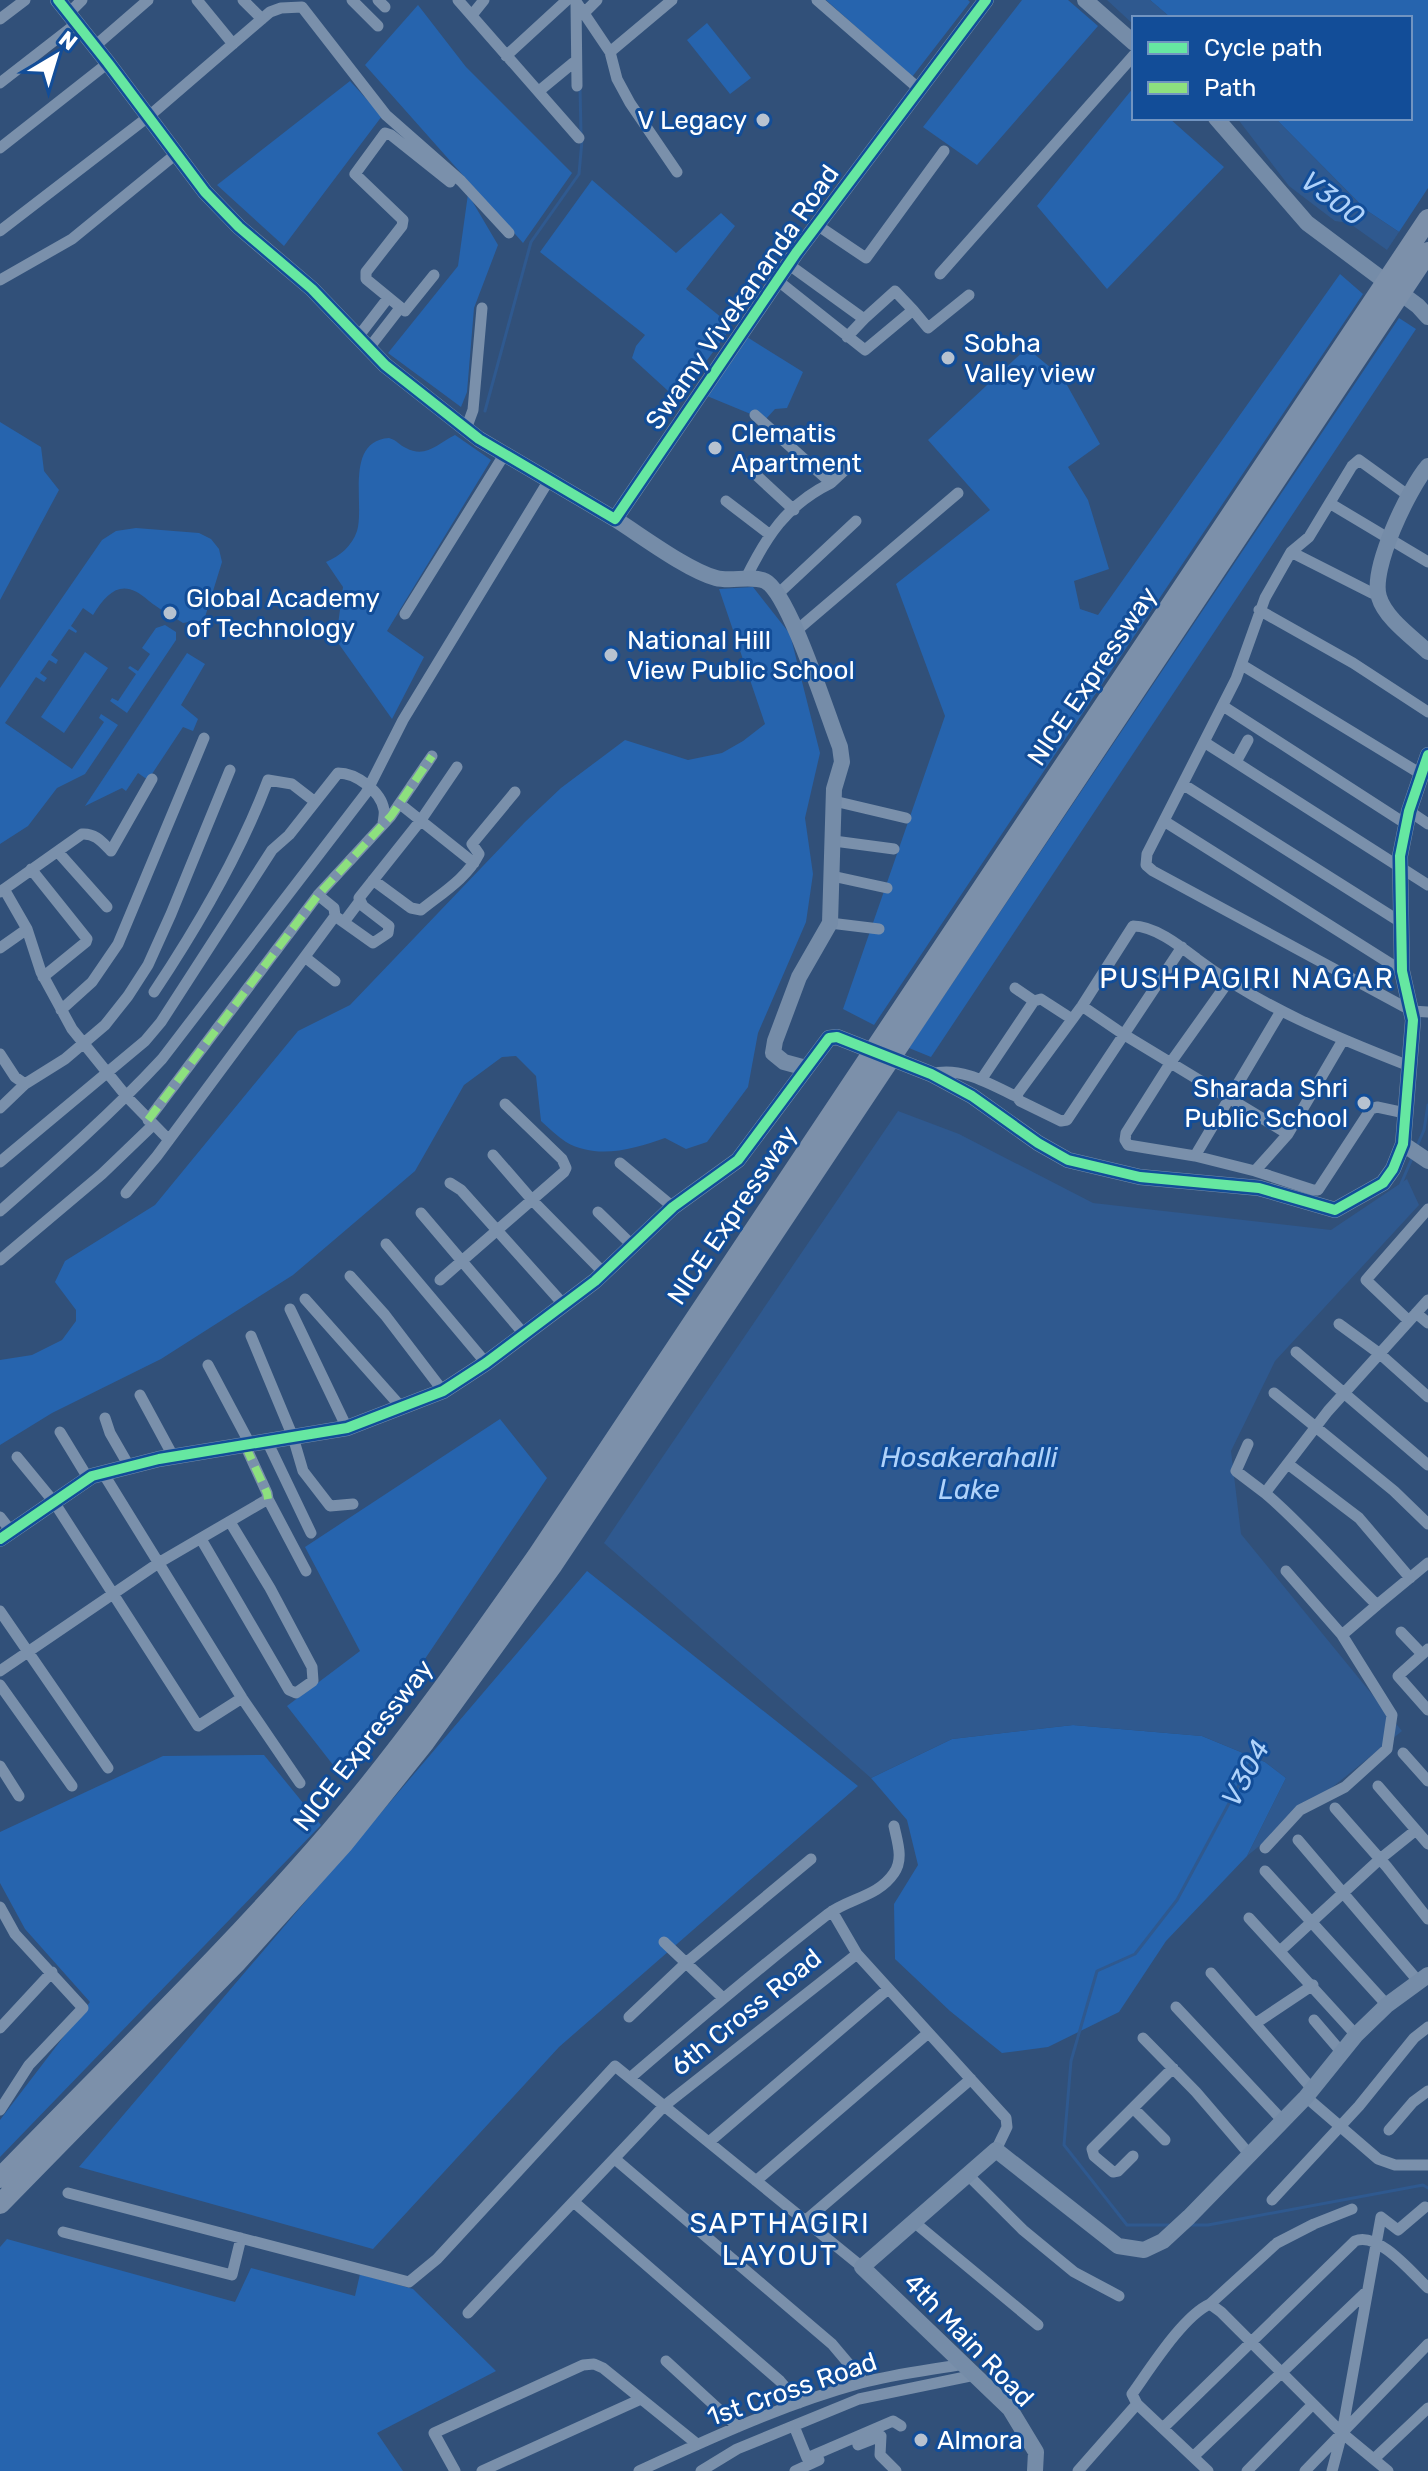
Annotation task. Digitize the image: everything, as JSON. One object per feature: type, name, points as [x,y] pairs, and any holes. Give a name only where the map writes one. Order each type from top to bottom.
[{"type":"highway","name":"NICE Expressway","points":[[0,2204],[236,1963],[344,1843],[425,1742],[552,1566],[874,1064],[1368,324],[1423,226]]},
{"type":"highway","name":"NICE Expressway","points":[[1368,324],[1428,252]]},
{"type":"highway","name":"NICE Expressway","points":[[0,2178],[223,1952],[331,1830],[411,1731],[537,1556],[874,1064]]},
{"type":"street","points":[[0,19],[25,0]]},
{"type":"street","points":[[0,83],[82,0]]},
{"type":"street","points":[[95,46],[148,0]]},
{"type":"street","points":[[197,0],[233,44]]},
{"type":"street","points":[[243,0],[262,19]]},
{"type":"street","points":[[352,0],[378,26]]},
{"type":"street","points":[[458,0],[579,138]]},
{"type":"street","points":[[472,15],[484,0]]},
{"type":"street","points":[[585,12],[597,0]]},
{"type":"street","points":[[610,52],[672,0]]},
{"type":"street","points":[[817,0],[918,88]]},
{"type":"street","name":"Swamy Vivekananda Road","points":[[615,519],[788,264],[986,0]]},
{"type":"street","points":[[1085,0],[1132,41]]},
{"type":"street","points":[[506,56],[573,1]]},
{"type":"street","points":[[573,1],[585,12],[610,52],[617,79],[630,103],[677,172]]},
{"type":"street","points":[[573,1],[577,86]]},
{"type":"street","points":[[0,231],[148,117],[270,12],[306,4],[386,115],[461,181],[509,233]]},
{"type":"street","points":[[68,12],[205,192],[239,227],[312,289],[385,365],[504,455],[690,565],[716,578],[764,580],[779,593],[840,747],[842,762],[834,789],[830,923],[799,977],[773,1053],[784,1062],[806,1068]]},
{"type":"street","points":[[940,274],[1132,57]]},
{"type":"street","points":[[0,148],[108,63]]},
{"type":"street","points":[[539,91],[573,63]]},
{"type":"street","points":[[1218,120],[1307,223],[1423,312]]},
{"type":"street","points":[[434,275],[407,310],[400,308],[366,279],[365,275],[402,226],[403,220],[358,180],[356,172],[385,133],[450,182]]},
{"type":"street","points":[[817,225],[866,258],[944,151]]},
{"type":"street","points":[[0,280],[72,239],[176,154]]},
{"type":"street","points":[[788,264],[864,319]]},
{"type":"street","points":[[777,280],[860,348],[869,349],[913,310]]},
{"type":"street","points":[[804,301],[815,285]]},
{"type":"street","points":[[847,337],[895,291],[928,328],[969,295]]},
{"type":"street","points":[[364,342],[388,298]]},
{"type":"street","points":[[364,342],[400,308]]},
{"type":"street","points":[[466,429],[473,410],[482,308]]},
{"type":"street","points":[[755,415],[831,483]]},
{"type":"street","points":[[405,614],[504,455]]},
{"type":"street","points":[[1409,496],[1359,460],[1352,466],[1309,537],[1291,552],[1259,610],[1242,665],[1147,854],[1146,865],[1420,1012]]},
{"type":"street","points":[[741,461],[794,510]]},
{"type":"street","points":[[1428,466],[1409,496],[1390,538],[1379,576],[1378,592],[1387,612],[1428,652]]},
{"type":"street","points":[[745,580],[769,534],[845,470]]},
{"type":"street","points":[[0,1211],[62,1158],[162,1059],[369,785],[403,720],[549,480]]},
{"type":"street","points":[[796,631],[958,493]]},
{"type":"street","points":[[726,501],[769,534]]},
{"type":"street","points":[[1331,504],[1428,562]]},
{"type":"street","points":[[779,593],[856,521]]},
{"type":"street","points":[[1291,552],[1372,593],[1378,592]]},
{"type":"street","points":[[1259,610],[1353,663],[1428,712]]},
{"type":"street","points":[[0,1517],[6,1535],[95,1476],[173,1456],[347,1428],[443,1391],[564,1305],[604,1273],[673,1207],[738,1160],[829,1038],[837,1037],[931,1074],[972,1096],[1038,1143],[1068,1160],[1140,1177],[1259,1188],[1335,1210],[1383,1183],[1408,1146],[1405,1113],[1409,1066],[1420,1012],[1402,971],[1399,868],[1408,818],[1426,764],[1242,665]]},
{"type":"street","points":[[1223,706],[1408,818],[1428,824]]},
{"type":"street","points":[[61,1010],[92,982],[118,944],[204,738]]},
{"type":"street","points":[[1236,762],[1248,740]]},
{"type":"street","points":[[1204,742],[1428,885]]},
{"type":"street","points":[[0,1260],[102,1174],[150,1122],[318,895],[400,804],[432,756]]},
{"type":"street","points":[[126,1193],[306,958],[359,902],[457,767]]},
{"type":"street","points":[[0,1108],[25,1084],[65,1059],[105,1025],[148,965],[230,770]]},
{"type":"street","points":[[0,1162],[145,1041],[161,1022],[272,850],[289,835],[338,773],[369,785],[384,810],[383,824]]},
{"type":"street","points":[[152,779],[111,851],[90,834],[82,834],[2,891],[27,929],[43,977],[61,1010],[107,1073],[169,1140]]},
{"type":"street","points":[[154,992],[195,931],[255,814],[268,780],[292,784],[314,801]]},
{"type":"street","points":[[1184,785],[1399,921]]},
{"type":"street","points":[[373,880],[411,908],[421,910],[474,863],[479,854],[472,844],[515,792]]},
{"type":"street","points":[[834,801],[906,818]]},
{"type":"street","points":[[400,804],[474,863]]},
{"type":"street","points":[[1164,821],[1402,971]]},
{"type":"street","points":[[834,841],[894,849]]},
{"type":"street","points":[[58,852],[107,907]]},
{"type":"street","points":[[31,869],[87,939],[43,977]]},
{"type":"street","points":[[832,876],[887,888]]},
{"type":"street","points":[[318,895],[334,908],[340,919],[373,943],[388,933],[389,926],[359,902]]},
{"type":"street","points":[[830,923],[879,929]]},
{"type":"street","points":[[1017,1097],[1082,1006],[1133,926],[1143,926],[1182,947],[1228,982],[1281,1011],[1409,1066]]},
{"type":"street","points":[[0,948],[27,929]]},
{"type":"street","points":[[931,1074],[947,1070],[981,1080],[1061,1121],[1067,1120],[1182,947]]},
{"type":"street","points":[[306,958],[335,981]]},
{"type":"street","points":[[1228,982],[1171,1062],[1126,1133],[1128,1145],[1195,1156],[1318,1190],[1371,1109],[1377,1107],[1405,1113]]},
{"type":"street","points":[[1015,988],[1034,1001]]},
{"type":"street","points":[[981,1080],[1034,1001],[1041,999],[1072,1019]]},
{"type":"street","points":[[1082,1006],[1288,1134]]},
{"type":"street","points":[[1195,1156],[1281,1011]]},
{"type":"street","points":[[1255,1171],[1288,1134],[1343,1040]]},
{"type":"street","points":[[2,1061],[25,1084]]},
{"type":"street","points":[[440,1280],[564,1172],[565,1163],[505,1104]]},
{"type":"street","points":[[1408,1146],[1428,1161]]},
{"type":"street","points":[[493,1155],[604,1273]]},
{"type":"street","points":[[620,1163],[673,1207]]},
{"type":"street","points":[[450,1183],[461,1190],[564,1305]]},
{"type":"street","points":[[1428,1209],[1366,1280],[1413,1317],[1428,1323]]},
{"type":"street","points":[[598,1212],[632,1245]]},
{"type":"street","points":[[421,1213],[524,1334]]},
{"type":"street","points":[[386,1244],[486,1363]]},
{"type":"street","points":[[350,1276],[385,1315],[443,1391]]},
{"type":"street","points":[[305,1299],[402,1408]]},
{"type":"street","points":[[1265,1493],[1344,1393],[1428,1300]]},
{"type":"street","points":[[290,1309],[347,1428]]},
{"type":"street","points":[[1339,1324],[1380,1354],[1428,1397]]},
{"type":"street","points":[[251,1336],[293,1437],[303,1471],[327,1503],[333,1506],[353,1504]]},
{"type":"street","points":[[1296,1352],[1428,1465]]},
{"type":"street","points":[[208,1365],[248,1444],[268,1499],[306,1571]]},
{"type":"street","points":[[1274,1393],[1394,1491],[1428,1524]]},
{"type":"street","points":[[140,1395],[173,1456]]},
{"type":"street","points":[[105,1418],[129,1466]]},
{"type":"street","points":[[60,1432],[160,1562],[242,1698],[300,1783]]},
{"type":"street","points":[[267,1441],[311,1533]]},
{"type":"street","points":[[1248,1444],[1236,1471],[1291,1516],[1377,1605]]},
{"type":"street","points":[[17,1457],[54,1502],[198,1726],[242,1698]]},
{"type":"street","points":[[1288,1464],[1359,1518],[1410,1578]]},
{"type":"street","points":[[0,1671],[160,1562],[268,1499]]},
{"type":"street","points":[[201,1539],[289,1690],[296,1693],[313,1681],[312,1667],[230,1522]]},
{"type":"street","points":[[1342,1635],[1428,1563]]},
{"type":"street","points":[[1265,1848],[1300,1810],[1345,1787],[1387,1749],[1392,1715],[1342,1635],[1286,1571]]},
{"type":"street","points":[[0,1611],[108,1768]]},
{"type":"street","points":[[1401,1632],[1425,1652],[1398,1676],[1428,1710]]},
{"type":"street","points":[[0,1685],[72,1786]]},
{"type":"street","points":[[1403,1753],[1428,1781]]},
{"type":"street","points":[[0,1766],[19,1796]]},
{"type":"street","points":[[1378,1786],[1428,1844]]},
{"type":"street","points":[[1335,1808],[1428,1919]]},
{"type":"street","points":[[630,2078],[832,1911],[880,1889],[896,1871],[900,1857],[894,1826]]},
{"type":"street","points":[[1280,1951],[1416,1830]]},
{"type":"street","points":[[996,2150],[1118,2246],[1144,2250],[1163,2241],[1189,2217],[1309,2094],[1356,2035],[1387,2005],[1423,1978],[1298,1840]]},
{"type":"street","points":[[629,2017],[687,1962],[811,1859]]},
{"type":"street","points":[[1265,1871],[1387,2005]]},
{"type":"street","points":[[0,1907],[15,1934],[83,2008],[29,2065],[0,2110]]},
{"type":"street","points":[[68,2193],[409,2282],[437,2259],[615,2066],[862,2267],[996,2150],[1007,2127],[1006,2118],[857,1954],[832,1911]]},
{"type":"street","points":[[1249,1918],[1356,2035]]},
{"type":"street","points":[[664,1942],[723,1998]]},
{"type":"street","name":"6th Cross Road","points":[[468,2313],[664,2106],[857,1954]]},
{"type":"street","points":[[0,2028],[52,1972]]},
{"type":"street","points":[[1211,1973],[1256,2023],[1309,2094],[1339,2127],[1386,2164],[1428,2165]]},
{"type":"street","points":[[1256,2023],[1313,1985]]},
{"type":"street","points":[[709,2142],[888,1989]]},
{"type":"street","points":[[1176,2007],[1283,2121]]},
{"type":"street","points":[[1314,2020],[1343,2054]]},
{"type":"street","points":[[1272,2200],[1414,2038],[1428,2027]]},
{"type":"street","points":[[756,2181],[927,2034]]},
{"type":"street","points":[[1143,2038],[1250,2155]]},
{"type":"street","points":[[1133,2156],[1113,2172],[1094,2156],[1092,2149],[1173,2068]]},
{"type":"street","points":[[805,2221],[971,2079]]},
{"type":"street","points":[[1389,2130],[1413,2102],[1428,2091]]},
{"type":"street","points":[[1133,2108],[1165,2140]]},
{"type":"street","points":[[615,2159],[832,2344],[864,2382]]},
{"type":"street","points":[[968,2175],[1023,2230],[1074,2272],[1119,2296]]},
{"type":"street","points":[[575,2203],[780,2381],[799,2403]]},
{"type":"street","points":[[1332,2471],[1342,2433],[1381,2217],[1398,2230],[1425,2207]]},
{"type":"street","points":[[1208,2471],[1137,2404],[1132,2394],[1199,2309],[1210,2304],[1277,2243],[1352,2209]]},
{"type":"street","points":[[914,2222],[1038,2325]]},
{"type":"street","points":[[63,2232],[232,2275],[241,2238]]},
{"type":"street","points":[[1164,2427],[1360,2238],[1376,2241],[1428,2288]]},
{"type":"street","name":"4th Main Road","points":[[862,2267],[1010,2409],[1036,2452],[1035,2471]]},
{"type":"street","points":[[1194,2456],[1366,2292]]},
{"type":"street","points":[[1210,2304],[1342,2433],[1388,2471]]},
{"type":"street","points":[[1305,2471],[1428,2344]]},
{"type":"street","points":[[666,2361],[738,2427]]},
{"type":"street","points":[[455,2471],[434,2433],[583,2365],[594,2364],[603,2368],[697,2444]]},
{"type":"street","points":[[701,2471],[737,2449],[859,2399],[969,2370]]},
{"type":"street","name":"1st Cross Road","points":[[639,2471],[738,2427],[864,2382],[969,2370]]},
{"type":"street","points":[[482,2471],[641,2399]]},
{"type":"street","points":[[1078,2471],[1137,2404]]},
{"type":"street","points":[[1247,2471],[1313,2404]]},
{"type":"street","points":[[1375,2458],[1428,2408]]},
{"type":"street","points":[[794,2426],[807,2458],[893,2421],[901,2426]]},
{"type":"street","points":[[795,2471],[881,2436],[880,2455],[896,2471]]},
{"type":"shaded area","points":[[826,0],[968,0],[970,2],[912,77]]},
{"type":"shaded area","points":[[1022,0],[1068,0],[1098,26],[977,165],[923,127]]},
{"type":"shaded area","points":[[1150,0],[1428,0],[1428,188],[1399,232],[1366,210],[1277,120],[1412,120],[1412,16],[1169,16]]},
{"type":"shaded area","points":[[418,5],[466,67],[572,173],[523,243],[365,65]]},
{"type":"shaded area","points":[[707,23],[751,78],[730,94],[687,40]]},
{"type":"shaded area","points":[[350,81],[382,116],[284,246],[217,185]]},
{"type":"shaded area","points":[[1132,89],[1132,120],[1171,120],[1224,167],[1107,289],[1037,206]]},
{"type":"shaded area","points":[[592,180],[676,253],[721,213],[735,226],[686,289],[732,326],[678,400],[632,358],[636,346],[645,335],[540,252]]},
{"type":"shaded area","points":[[468,194],[498,245],[474,308],[467,392],[461,407],[388,353],[458,266]]},
{"type":"shaded area","points":[[1340,274],[1363,294],[874,1025],[843,1009],[945,716],[896,584],[990,510],[928,440],[1027,348],[1063,378],[1100,444],[1068,467],[1088,500],[1109,569],[1074,581],[1080,609],[1098,615]]},
{"type":"shaded area","points":[[1399,318],[1416,329],[931,1057],[909,1048]]},
{"type":"shaded area","points":[[747,337],[803,372],[787,408],[775,409],[765,420],[707,396]]},
{"type":"shaded area","points":[[0,422],[41,447],[44,471],[59,490],[0,600]]},
{"type":"shaded area","points":[[455,435],[491,460],[387,631],[424,657],[392,719],[336,640],[343,587],[326,562],[345,550],[357,531],[359,476],[366,450],[375,442],[389,438],[413,451],[426,451]]},
{"type":"shaded area","points":[[136,528],[199,533],[211,539],[219,549],[222,562],[205,617],[197,626],[183,623],[140,594],[125,588],[111,593],[93,615],[83,608],[71,626],[76,633],[69,629],[51,655],[58,660],[56,664],[49,660],[40,673],[47,678],[44,682],[36,677],[5,723],[72,769],[104,722],[99,718],[101,714],[118,725],[85,774],[57,788],[28,826],[0,844],[0,688],[102,540],[116,531]]},
{"type":"shaded area","points":[[753,587],[790,634],[820,753],[805,818],[813,874],[806,922],[758,1033],[748,1087],[707,1142],[686,1149],[665,1138],[616,1151],[590,1151],[578,1147],[563,1140],[541,1121],[536,1076],[516,1056],[502,1057],[464,1085],[415,1171],[293,1275],[161,1359],[52,1413],[0,1445],[0,1360],[32,1355],[62,1340],[76,1321],[76,1310],[55,1282],[65,1261],[155,1205],[298,1031],[350,1005],[525,822],[561,788],[625,740],[688,760],[722,753],[765,724],[719,589]]},
{"type":"shaded area","points":[[165,625],[176,632],[176,640],[127,713],[110,701],[112,698],[118,701],[136,674],[128,668],[130,666],[138,671],[150,654],[142,648],[156,628]]},
{"type":"shaded area","points":[[85,652],[108,668],[64,733],[41,717]]},
{"type":"shaded area","points":[[187,653],[205,664],[181,705],[198,719],[193,731],[183,727],[148,780],[138,773],[126,791],[122,788],[85,806]]},
{"type":"shaded area","points":[[500,1419],[547,1478],[344,1779],[287,1706],[360,1651],[305,1547]]},
{"type":"shaded area","points":[[587,1571],[858,1786],[559,2047],[373,2249],[79,2167]]},
{"type":"shaded area","points":[[1073,1725],[1202,1736],[1265,1762],[1286,1778],[1247,1856],[1166,1941],[1119,2012],[1048,2047],[1002,2053],[950,2011],[895,1959],[894,1904],[918,1865],[907,1820],[871,1778],[952,1739]]},
{"type":"shaded area","points":[[264,1755],[321,1825],[0,2157],[0,2120],[90,2002],[25,1929],[0,1883],[0,1832],[163,1756]]},
{"type":"shaded area","points":[[7,2239],[235,2302],[251,2268],[355,2296],[360,2274],[413,2289],[496,2371],[377,2433],[403,2471],[0,2471],[0,2247]]},
{"type":"water","points":[[1107,0],[1150,0],[1169,16],[1132,16],[1132,23]]},
{"type":"water","name":"V300","points":[[1239,120],[1277,120],[1366,210],[1399,232],[1387,250],[1349,223],[1335,221],[1289,186]]},
{"type":"water","name":"Hosakerahalli Lake","points":[[898,1111],[959,1134],[1093,1203],[1331,1230],[1407,1179],[1419,1205],[1275,1361],[1231,1451],[1241,1534],[1402,1731],[1247,1856],[1286,1778],[1265,1762],[1202,1736],[1073,1725],[952,1739],[871,1778],[604,1543]]},
{"type":"waterway","points":[[580,88],[581,133]]},
{"type":"waterway","points":[[485,411],[531,242],[579,174],[582,140]]},
{"type":"waterway","name":"V304","points":[[1417,1146],[1424,1130],[1428,1105]]},
{"type":"waterway","name":"V304","points":[[1400,1186],[1413,1156]]},
{"type":"waterway","name":"V304","points":[[1169,2225],[1127,2225],[1064,2145],[1071,2061],[1097,1971],[1135,1954],[1177,1900],[1255,1755]]},
{"type":"waterway","name":"V304","points":[[1188,2225],[1208,2225],[1423,2185],[1428,2188]]},
{"type":"marked path","points":[[148,1120],[318,895],[391,816],[432,756]]},
{"type":"marked path","points":[[245,1445],[268,1499]]},
{"type":"cycle path","points":[[58,0],[205,192],[239,227],[312,289],[385,365],[479,439],[615,519],[796,253],[986,0]]},
{"type":"cycle path","points":[[0,1539],[92,1476],[159,1459],[347,1428],[443,1391],[486,1363],[595,1281],[673,1207],[738,1160],[829,1038],[837,1037],[931,1074],[972,1096],[1038,1143],[1068,1160],[1140,1177],[1259,1188],[1335,1210],[1383,1183],[1393,1169],[1403,1144],[1413,1020],[1402,971],[1400,856],[1409,811],[1428,755]]},
{"type":"place","name":"V Legacy","points":[[763,120]]},
{"type":"place","name":"Sobha Valley view","points":[[948,358]]},
{"type":"place","name":"Clematis Apartment","points":[[715,448]]},
{"type":"place","name":"Global Academy of Technology","points":[[170,613]]},
{"type":"place","name":"National Hill View Public School","points":[[611,655]]},
{"type":"place","name":"Sharada Shri Public School","points":[[1364,1103]]},
{"type":"place","name":"Almora","points":[[921,2440]]},
{"type":"district","name":"PUSHPAGIRI NAGAR","points":[[1247,978]]},
{"type":"district","name":"SAPTHAGIRI LAYOUT","points":[[780,2239]]}]
